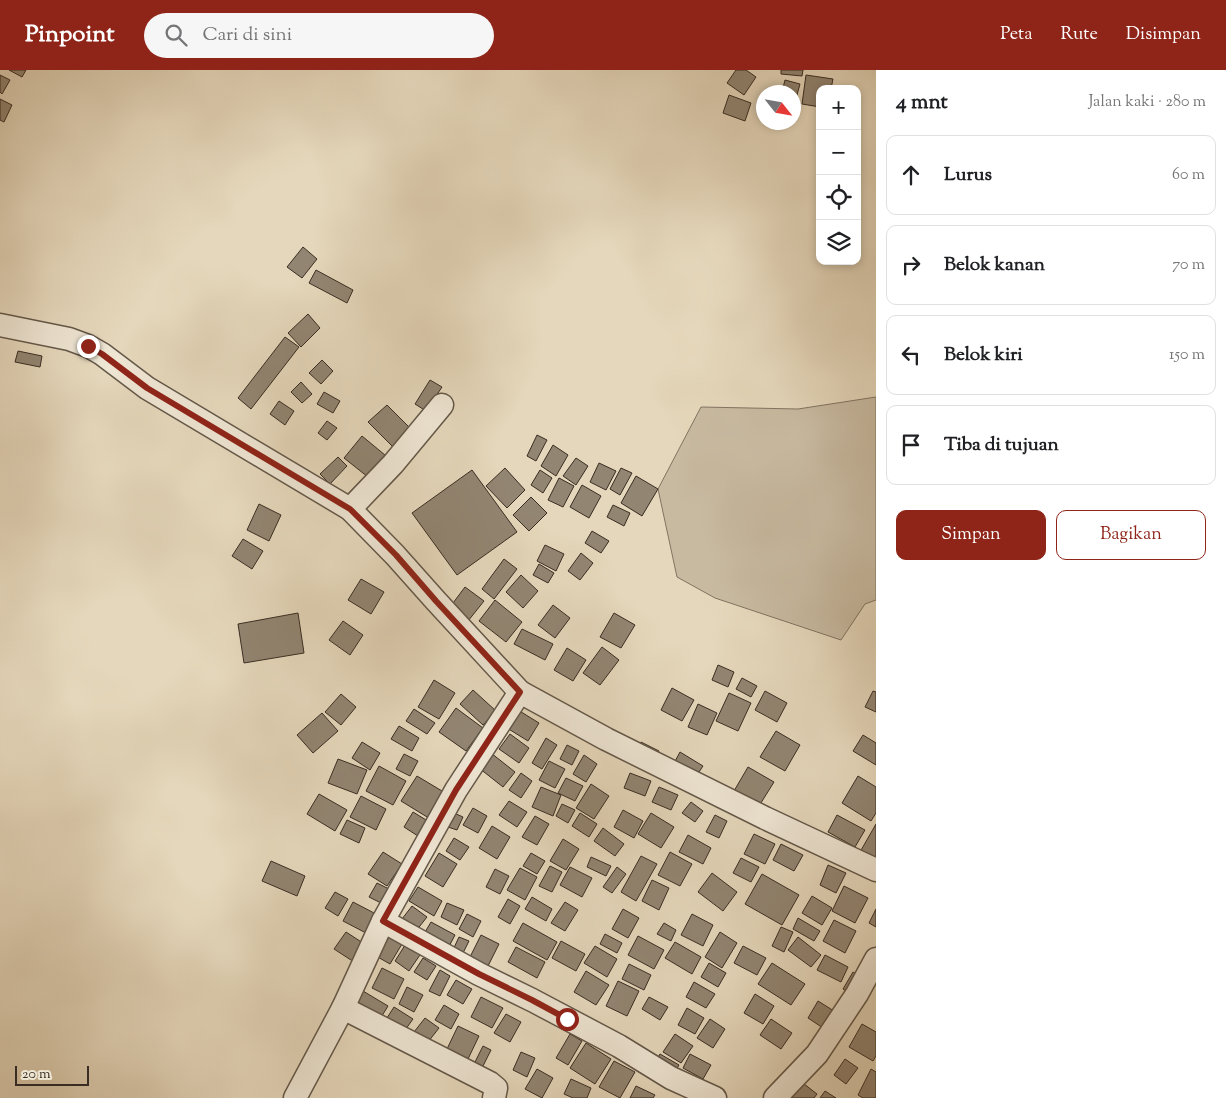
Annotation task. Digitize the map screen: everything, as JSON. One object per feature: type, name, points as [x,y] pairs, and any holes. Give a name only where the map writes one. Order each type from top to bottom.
[{"type":"street","points":[[0,325],[69,338],[88,346],[102,354],[147,388],[350,509],[396,555],[520,692],[606,739],[765,818],[876,870]]},
{"type":"street","points":[[350,509],[393,464],[442,405]]},
{"type":"street","points":[[295,1098],[344,1008],[383,921],[456,790],[520,692]]},
{"type":"street","points":[[383,921],[479,974],[619,1046],[671,1078],[715,1098]]},
{"type":"street","points":[[775,1098],[817,1054],[857,994],[876,959]]},
{"type":"street","points":[[344,1008],[494,1086],[496,1092],[494,1098]]},
{"type":"shaded area","points":[[876,397],[876,600],[865,604],[841,640],[715,598],[677,577],[658,489],[701,407],[798,409]]},
{"type":"building","points":[[9,70],[26,70],[22,77]]},
{"type":"building","points":[[736,70],[746,70],[756,77],[744,95],[727,83]]},
{"type":"building","points":[[781,70],[803,70],[802,76],[781,74]]},
{"type":"building","points":[[0,75],[10,80],[2,94],[0,92]]},
{"type":"building","points":[[806,75],[833,79],[832,85],[816,85],[816,106],[802,104]]},
{"type":"building","points":[[785,80],[800,84],[800,85],[784,85]]},
{"type":"building","points":[[729,95],[751,103],[745,121],[723,113]]},
{"type":"building","points":[[0,99],[12,105],[4,122],[0,120]]},
{"type":"building","points":[[303,247],[317,259],[302,278],[287,267]]},
{"type":"building","points":[[316,270],[353,290],[347,303],[309,283]]},
{"type":"building","points":[[308,314],[320,328],[301,347],[288,333]]},
{"type":"building","points":[[285,337],[299,347],[251,409],[238,398]]},
{"type":"building","points":[[18,351],[42,356],[40,367],[15,362]]},
{"type":"building","points":[[322,360],[333,371],[321,384],[309,373]]},
{"type":"building","points":[[430,380],[442,387],[426,411],[415,404]]},
{"type":"building","points":[[301,382],[312,394],[302,403],[291,392]]},
{"type":"building","points":[[324,392],[340,401],[333,413],[317,404]]},
{"type":"building","points":[[279,401],[294,411],[285,425],[270,414]]},
{"type":"building","points":[[387,405],[412,430],[394,448],[368,422]]},
{"type":"building","points":[[327,421],[337,428],[327,440],[318,433]]},
{"type":"building","points":[[537,435],[547,440],[536,461],[527,456]]},
{"type":"building","points":[[362,436],[391,460],[373,481],[344,458]]},
{"type":"building","points":[[553,445],[568,455],[556,476],[541,466]]},
{"type":"building","points":[[338,457],[347,466],[330,484],[320,474]]},
{"type":"building","points":[[576,458],[588,466],[576,485],[563,476]]},
{"type":"building","points":[[599,463],[616,471],[606,490],[590,482]]},
{"type":"building","points":[[505,468],[525,490],[507,508],[486,486]]},
{"type":"building","points":[[621,468],[632,473],[620,495],[610,489]]},
{"type":"building","points":[[472,470],[517,532],[457,575],[412,513]]},
{"type":"building","points":[[540,470],[552,478],[543,493],[531,485]]},
{"type":"building","points":[[636,476],[658,489],[642,516],[621,503]]},
{"type":"building","points":[[559,478],[574,486],[563,507],[548,500]]},
{"type":"building","points":[[582,485],[601,496],[589,518],[570,507]]},
{"type":"building","points":[[531,497],[547,513],[529,531],[513,515]]},
{"type":"building","points":[[259,504],[281,515],[269,541],[247,530]]},
{"type":"building","points":[[613,505],[630,513],[624,526],[607,517]]},
{"type":"building","points":[[592,531],[609,541],[601,553],[585,543]]},
{"type":"building","points":[[243,539],[263,551],[252,569],[232,556]]},
{"type":"building","points":[[545,545],[564,554],[556,571],[537,561]]},
{"type":"building","points":[[581,553],[593,563],[580,580],[568,571]]},
{"type":"building","points":[[504,559],[517,569],[494,599],[482,589]]},
{"type":"building","points":[[539,564],[554,573],[548,583],[533,575]]},
{"type":"building","points":[[521,575],[538,591],[523,608],[506,592]]},
{"type":"building","points":[[361,579],[384,592],[371,614],[348,600]]},
{"type":"building","points":[[465,587],[484,601],[468,621],[450,607]]},
{"type":"building","points":[[495,600],[522,622],[506,642],[479,621]]},
{"type":"building","points":[[553,605],[570,618],[555,638],[538,625]]},
{"type":"building","points":[[298,613],[304,653],[244,663],[238,624]]},
{"type":"building","points":[[614,613],[635,625],[621,648],[600,637]]},
{"type":"building","points":[[343,621],[363,635],[350,655],[329,640]]},
{"type":"building","points":[[522,629],[553,644],[545,660],[514,644]]},
{"type":"building","points":[[602,647],[619,660],[600,685],[583,673]]},
{"type":"building","points":[[567,648],[586,660],[573,681],[554,670]]},
{"type":"building","points":[[718,665],[734,672],[728,687],[712,680]]},
{"type":"building","points":[[742,678],[757,686],[751,697],[736,689]]},
{"type":"building","points":[[434,680],[455,693],[439,719],[418,707]]},
{"type":"building","points":[[672,688],[694,700],[682,721],[661,710]]},
{"type":"building","points":[[473,690],[496,711],[483,725],[460,704]]},
{"type":"building","points":[[765,691],[787,703],[777,722],[755,710]]},
{"type":"building","points":[[873,691],[876,692],[876,712],[865,707]]},
{"type":"building","points":[[729,693],[751,703],[738,731],[716,721]]},
{"type":"building","points":[[341,694],[356,707],[341,725],[325,712]]},
{"type":"building","points":[[698,704],[717,713],[707,735],[688,727]]},
{"type":"building","points":[[456,708],[483,728],[466,751],[439,732]]},
{"type":"building","points":[[414,709],[435,723],[427,734],[406,721]]},
{"type":"building","points":[[518,710],[539,723],[528,741],[507,728]]},
{"type":"building","points":[[322,713],[338,731],[313,753],[297,735]]},
{"type":"building","points":[[399,726],[419,738],[412,751],[391,739]]},
{"type":"building","points":[[776,731],[800,745],[785,771],[760,757]]},
{"type":"building","points":[[510,734],[529,748],[519,763],[499,749]]},
{"type":"building","points":[[863,735],[876,743],[876,765],[853,751]]},
{"type":"building","points":[[546,738],[557,745],[542,769],[532,763]]},
{"type":"building","points":[[362,742],[380,753],[370,770],[352,758]]},
{"type":"building","points":[[641,742],[659,751],[655,759],[637,751]]},
{"type":"building","points":[[567,745],[579,751],[572,765],[560,759]]},
{"type":"building","points":[[680,752],[703,766],[695,778],[673,765]]},
{"type":"building","points":[[491,753],[515,772],[503,787],[479,768]]},
{"type":"building","points":[[404,754],[418,761],[410,776],[396,769]]},
{"type":"building","points":[[584,755],[597,764],[586,782],[573,774]]},
{"type":"building","points":[[338,759],[367,770],[357,794],[328,783]]},
{"type":"building","points":[[549,761],[565,769],[555,788],[539,780]]},
{"type":"building","points":[[379,766],[406,781],[393,805],[366,791]]},
{"type":"building","points":[[748,767],[774,782],[759,806],[734,791]]},
{"type":"building","points":[[521,773],[532,781],[521,798],[509,790]]},
{"type":"building","points":[[630,773],[651,781],[645,796],[624,788]]},
{"type":"building","points":[[417,776],[447,794],[432,820],[401,801]]},
{"type":"building","points":[[858,776],[876,787],[876,813],[871,821],[842,803]]},
{"type":"building","points":[[566,778],[583,786],[575,801],[558,793]]},
{"type":"building","points":[[591,784],[609,796],[594,819],[576,808]]},
{"type":"building","points":[[541,787],[561,795],[553,816],[532,807]]},
{"type":"building","points":[[659,787],[678,795],[671,810],[652,802]]},
{"type":"building","points":[[319,794],[347,810],[335,831],[307,814]]},
{"type":"building","points":[[361,796],[386,809],[376,830],[350,817]]},
{"type":"building","points":[[509,801],[527,812],[517,827],[499,815]]},
{"type":"building","points":[[691,802],[703,811],[695,822],[682,813]]},
{"type":"building","points":[[562,804],[575,810],[568,823],[556,816]]},
{"type":"building","points":[[473,808],[487,816],[478,833],[463,825]]},
{"type":"building","points":[[623,810],[643,821],[634,838],[614,827]]},
{"type":"building","points":[[413,812],[431,823],[421,838],[404,827]]},
{"type":"building","points":[[454,813],[463,817],[457,830],[448,827]]},
{"type":"building","points":[[580,813],[597,824],[589,837],[572,826]]},
{"type":"building","points":[[651,813],[674,827],[661,848],[638,834]]},
{"type":"building","points":[[715,815],[727,821],[719,838],[706,832]]},
{"type":"building","points":[[837,815],[865,830],[855,847],[828,832]]},
{"type":"building","points":[[535,816],[549,824],[537,845],[522,837]]},
{"type":"building","points":[[347,820],[365,828],[359,843],[340,834]]},
{"type":"building","points":[[876,824],[876,862],[860,852]]},
{"type":"building","points":[[492,826],[510,837],[497,859],[479,848]]},
{"type":"building","points":[[603,828],[624,844],[615,856],[594,841]]},
{"type":"building","points":[[754,834],[775,844],[765,864],[744,854]]},
{"type":"building","points":[[688,835],[711,848],[703,864],[679,852]]},
{"type":"building","points":[[454,838],[469,847],[460,860],[446,851]]},
{"type":"building","points":[[563,839],[579,849],[566,870],[550,861]]},
{"type":"building","points":[[781,844],[803,855],[794,871],[773,860]]},
{"type":"building","points":[[383,852],[402,864],[387,886],[368,874]]},
{"type":"building","points":[[670,852],[692,864],[680,886],[658,875]]},
{"type":"building","points":[[439,853],[457,864],[443,887],[425,876]]},
{"type":"building","points":[[531,853],[545,861],[537,874],[523,866]]},
{"type":"building","points":[[641,856],[657,864],[636,901],[621,892]]},
{"type":"building","points":[[591,857],[611,866],[606,876],[587,867]]},
{"type":"building","points":[[741,858],[759,867],[751,882],[733,873]]},
{"type":"building","points":[[271,861],[305,876],[297,896],[262,881]]},
{"type":"building","points":[[828,865],[846,873],[836,893],[820,885]]},
{"type":"building","points":[[550,866],[562,872],[552,892],[539,886]]},
{"type":"building","points":[[570,867],[592,878],[582,897],[560,885]]},
{"type":"building","points":[[617,867],[626,874],[612,893],[603,887]]},
{"type":"building","points":[[520,868],[537,877],[525,900],[507,890]]},
{"type":"building","points":[[495,869],[509,876],[500,894],[486,887]]},
{"type":"building","points":[[712,873],[737,892],[723,911],[698,892]]},
{"type":"building","points":[[762,874],[799,895],[782,925],[745,904]]},
{"type":"building","points":[[652,880],[669,888],[659,910],[642,901]]},
{"type":"building","points":[[377,883],[393,891],[385,905],[369,897]]},
{"type":"building","points":[[844,886],[868,898],[855,923],[832,911]]},
{"type":"building","points":[[418,887],[442,901],[434,916],[409,901]]},
{"type":"building","points":[[335,892],[348,899],[338,916],[325,908]]},
{"type":"building","points":[[812,896],[832,908],[822,925],[802,913]]},
{"type":"building","points":[[532,897],[552,909],[546,921],[525,909]]},
{"type":"building","points":[[508,899],[520,906],[510,924],[498,917]]},
{"type":"building","points":[[353,902],[376,914],[366,933],[343,921]]},
{"type":"building","points":[[565,902],[578,910],[565,931],[551,923]]},
{"type":"building","points":[[447,903],[464,910],[457,925],[441,917]]},
{"type":"building","points":[[412,906],[427,917],[416,931],[402,919]]},
{"type":"building","points":[[623,909],[639,918],[628,938],[612,929]]},
{"type":"building","points":[[876,909],[876,927],[869,923]]},
{"type":"building","points":[[467,914],[481,921],[473,937],[459,929]]},
{"type":"building","points":[[692,914],[713,925],[703,946],[681,935]]},
{"type":"building","points":[[798,918],[820,931],[814,941],[793,929]]},
{"type":"building","points":[[834,920],[856,931],[845,953],[823,941]]},
{"type":"building","points":[[431,922],[455,935],[446,952],[421,939]]},
{"type":"building","points":[[523,923],[557,942],[547,960],[513,941]]},
{"type":"building","points":[[664,923],[676,930],[671,941],[657,934]]},
{"type":"building","points":[[781,927],[793,932],[784,952],[772,946]]},
{"type":"building","points":[[391,931],[405,939],[390,964],[376,956]]},
{"type":"building","points":[[346,932],[366,945],[354,962],[334,949]]},
{"type":"building","points":[[720,932],[737,943],[722,968],[705,957]]},
{"type":"building","points":[[605,934],[622,943],[617,953],[600,944]]},
{"type":"building","points":[[481,935],[499,944],[487,968],[469,959]]},
{"type":"building","points":[[638,936],[664,950],[654,969],[628,955]]},
{"type":"building","points":[[459,937],[469,941],[461,957],[452,952]]},
{"type":"building","points":[[798,937],[821,955],[811,967],[788,950]]},
{"type":"building","points":[[561,941],[585,954],[576,971],[552,958]]},
{"type":"building","points":[[407,942],[422,952],[409,971],[395,961]]},
{"type":"building","points":[[675,942],[701,957],[692,974],[665,958]]},
{"type":"building","points":[[595,946],[617,959],[607,977],[584,963]]},
{"type":"building","points":[[743,946],[766,958],[757,975],[734,963]]},
{"type":"building","points":[[516,947],[545,962],[537,978],[508,962]]},
{"type":"building","points":[[825,955],[848,967],[841,982],[817,970]]},
{"type":"building","points":[[423,958],[436,966],[427,980],[414,972]]},
{"type":"building","points":[[709,963],[726,973],[718,987],[701,977]]},
{"type":"building","points":[[772,963],[805,984],[791,1005],[758,984]]},
{"type":"building","points":[[629,964],[651,975],[644,990],[622,979]]},
{"type":"building","points":[[382,968],[404,979],[394,999],[372,988]]},
{"type":"building","points":[[440,970],[450,976],[440,996],[429,991]]},
{"type":"building","points":[[586,971],[609,985],[596,1005],[574,992]]},
{"type":"building","points":[[853,972],[861,977],[851,994],[843,989]]},
{"type":"building","points":[[456,980],[472,989],[463,1004],[447,995]]},
{"type":"building","points":[[618,981],[639,991],[627,1016],[606,1006]]},
{"type":"building","points":[[694,982],[715,994],[706,1008],[686,997]]},
{"type":"building","points":[[407,987],[423,995],[414,1012],[399,1004]]},
{"type":"building","points":[[363,991],[388,1006],[380,1019],[355,1004]]},
{"type":"building","points":[[755,994],[774,1006],[763,1024],[744,1013]]},
{"type":"building","points":[[481,997],[503,1008],[492,1028],[471,1017]]},
{"type":"building","points":[[649,997],[668,1007],[660,1020],[642,1009]]},
{"type":"building","points":[[818,1001],[834,1011],[823,1028],[808,1018]]},
{"type":"building","points":[[444,1005],[459,1014],[451,1029],[435,1020]]},
{"type":"building","points":[[394,1007],[413,1019],[403,1033],[385,1021]]},
{"type":"building","points":[[687,1008],[704,1018],[695,1034],[678,1025]]},
{"type":"building","points":[[506,1014],[521,1022],[510,1042],[494,1033]]},
{"type":"building","points":[[425,1018],[439,1028],[428,1042],[414,1032]]},
{"type":"building","points":[[710,1019],[725,1029],[713,1048],[697,1038]]},
{"type":"building","points":[[771,1019],[792,1033],[781,1049],[760,1035]]},
{"type":"building","points":[[862,1024],[876,1032],[876,1056],[873,1061],[849,1047]]},
{"type":"building","points":[[458,1026],[479,1036],[468,1059],[447,1049]]},
{"type":"building","points":[[570,1034],[582,1041],[568,1065],[556,1058]]},
{"type":"building","points":[[675,1034],[693,1046],[681,1063],[663,1052]]},
{"type":"building","points":[[586,1043],[611,1059],[595,1084],[570,1068]]},
{"type":"building","points":[[483,1046],[491,1050],[480,1072],[472,1068]]},
{"type":"building","points":[[521,1052],[535,1058],[527,1077],[513,1070]]},
{"type":"building","points":[[660,1054],[679,1065],[673,1075],[654,1064]]},
{"type":"building","points":[[690,1054],[711,1065],[703,1079],[683,1068]]},
{"type":"building","points":[[845,1059],[858,1068],[846,1084],[834,1075]]},
{"type":"building","points":[[614,1061],[635,1072],[620,1098],[599,1087]]},
{"type":"building","points":[[537,1069],[553,1078],[542,1098],[525,1089]]},
{"type":"building","points":[[871,1069],[876,1072],[876,1098],[863,1098],[858,1095]]},
{"type":"building","points":[[571,1079],[591,1088],[587,1098],[573,1098],[564,1094]]},
{"type":"building","points":[[799,1080],[817,1094],[814,1098],[789,1098]]},
{"type":"building","points":[[636,1086],[655,1095],[653,1098],[630,1098]]},
{"type":"building","points":[[825,1091],[836,1098],[820,1098]]},
{"type":"route","points":[[88,346],[102,354],[147,388],[350,509],[396,555],[520,692],[456,790],[383,921],[479,974],[567,1019]]}]
